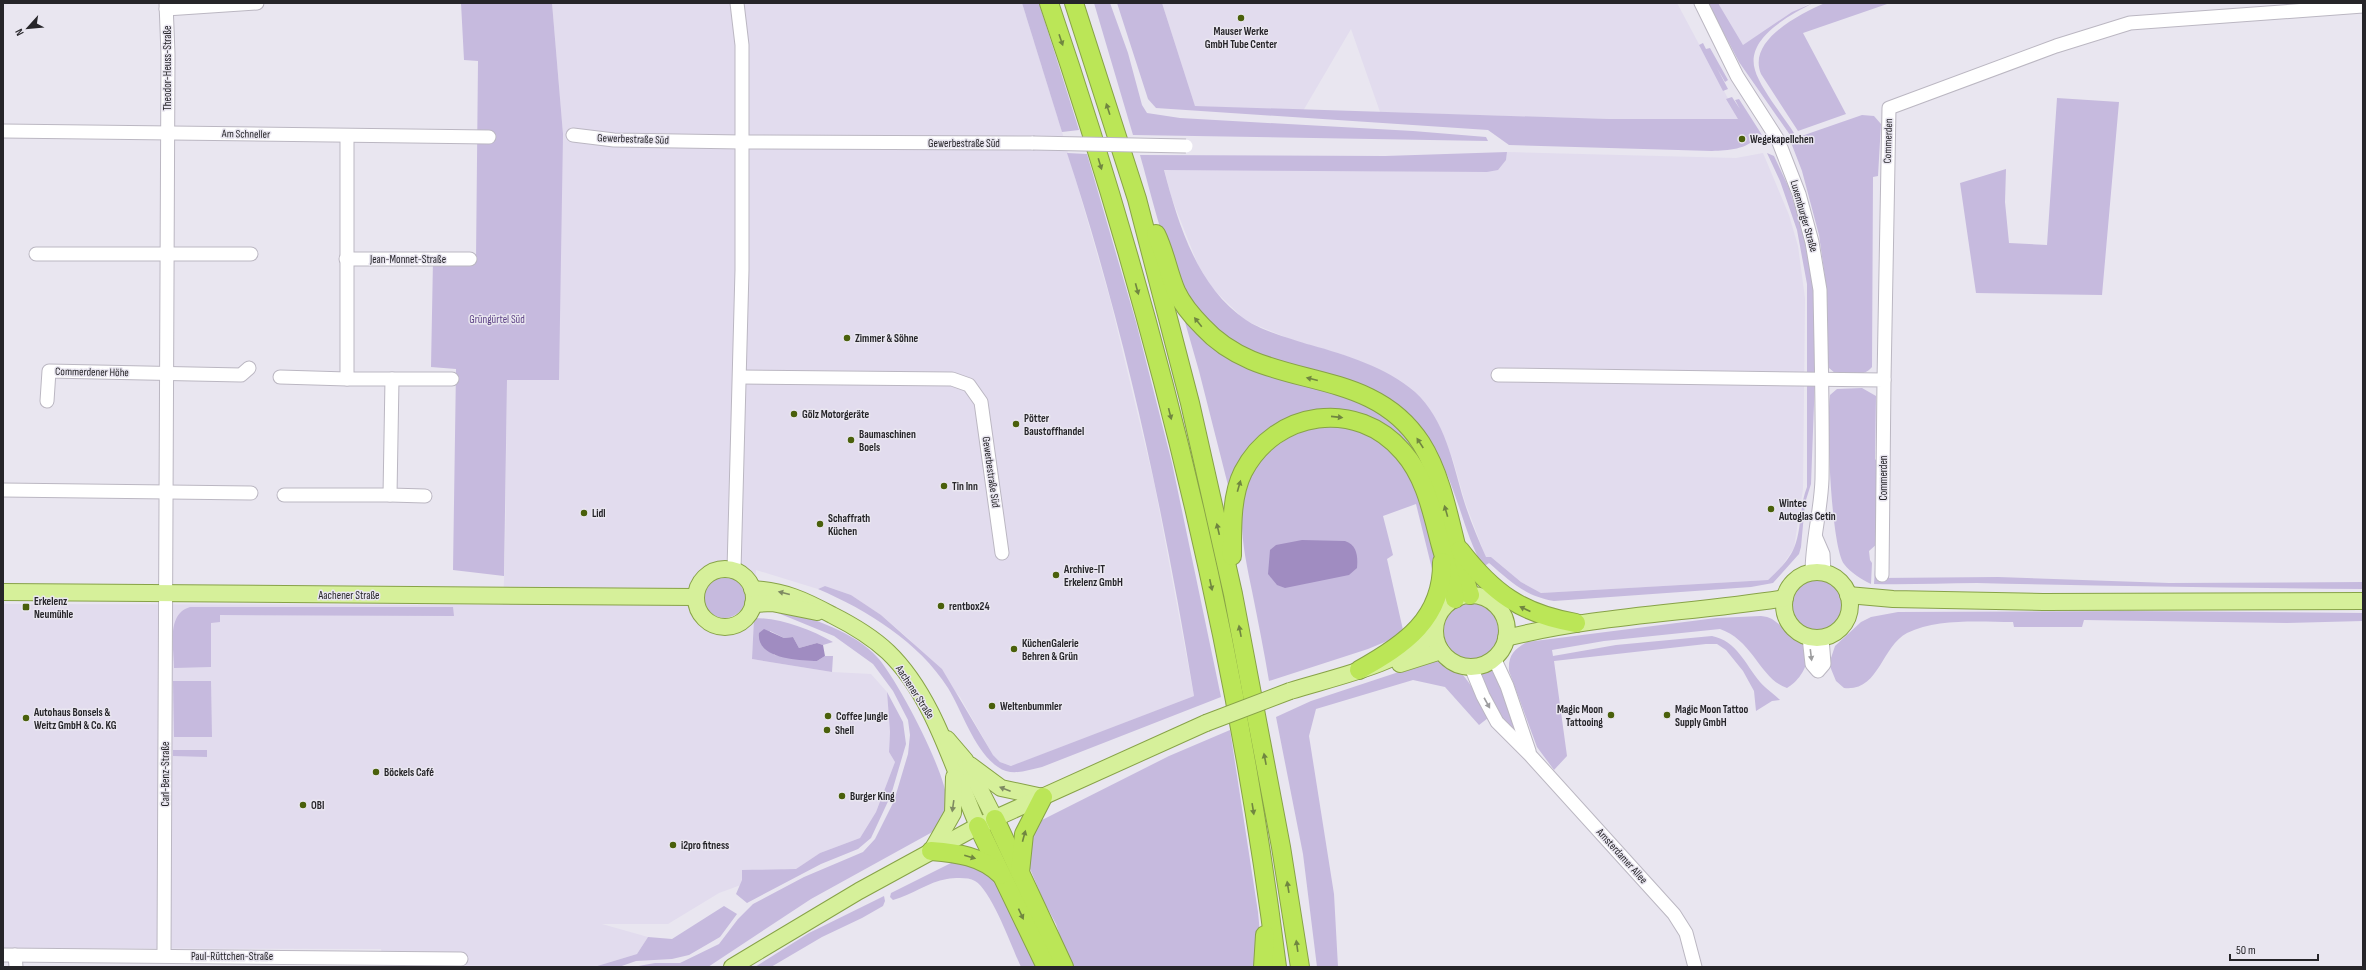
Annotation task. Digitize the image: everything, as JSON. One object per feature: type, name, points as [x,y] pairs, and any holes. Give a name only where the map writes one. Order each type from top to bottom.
[{"type":"highway","points":[[1049,3],[1072,70],[1122,236],[1160,373],[1217,616],[1260,852],[1277,967]]},
{"type":"highway","points":[[1074,3],[1137,200],[1190,403],[1233,594],[1282,847],[1300,967]]},
{"type":"highway","points":[[1137,200],[1157,235],[1180,298],[1212,336],[1251,361],[1351,389],[1384,405],[1405,424],[1421,443],[1437,478],[1448,545],[1462,597]]},
{"type":"highway","points":[[1233,594],[1232,528],[1237,491],[1243,473],[1251,459],[1269,438],[1290,426],[1308,419],[1324,416],[1356,420],[1383,433],[1396,444],[1412,463],[1448,545],[1486,582],[1518,606],[1532,613],[1576,622]]},
{"type":"highway","points":[[1359,670],[1402,645],[1421,626],[1432,607],[1442,581],[1448,545]]},
{"type":"highway","points":[[1012,877],[1020,856],[1024,834],[1043,797]]},
{"type":"highway","points":[[995,819],[1012,877],[1046,967]]},
{"type":"highway","points":[[978,826],[1012,877],[1064,967]]},
{"type":"highway","points":[[931,851],[953,853],[982,861],[1012,877]]},
{"type":"highway","points":[[1260,852],[1265,935],[1263,967]]},
{"type":"main road","points":[[717,569],[734,570],[746,577],[753,597],[748,616],[737,624],[718,626],[702,615],[695,597],[697,588],[707,574],[717,569]]},
{"type":"main road","points":[[1818,573],[1839,581],[1849,602],[1841,628],[1816,638],[1793,628],[1785,605],[1794,582],[1818,573]]},
{"type":"main road","name":"Aachener Straße","points":[[3,592],[695,597]]},
{"type":"main road","name":"Aachener Straße","points":[[753,597],[772,603],[832,614],[869,636],[888,653],[906,674],[959,764],[995,819]]},
{"type":"main road","points":[[1462,597],[1489,600],[1498,607],[1506,632],[1503,648],[1494,658],[1481,666],[1471,667],[1454,663],[1441,651],[1435,633],[1439,615],[1445,606],[1462,597]]},
{"type":"main road","points":[[1849,602],[1894,600],[2043,602],[2363,601]]},
{"type":"main road","points":[[1506,632],[1550,627],[1576,622],[1732,606],[1785,605]]},
{"type":"main road","points":[[732,967],[852,894],[978,826],[1206,723],[1290,691],[1359,670],[1407,652],[1435,633]]},
{"type":"main road","points":[[1359,670],[1391,667],[1441,651]]},
{"type":"main road","points":[[931,851],[953,813],[959,764],[1001,788],[1043,797]]},
{"type":"main road","name":"Aachener Straße","points":[[959,764],[978,826]]},
{"type":"street","points":[[166,6],[257,3]]},
{"type":"street","points":[[734,570],[740,377],[742,142],[742,45],[737,3]]},
{"type":"street","name":"Luxemburger Straße","points":[[1701,3],[1737,76],[1778,140],[1799,194],[1818,274],[1822,481],[1816,538],[1812,553],[1818,573]]},
{"type":"street","name":"Theodor-Heuss-Straße","points":[[166,6],[168,54],[166,132]]},
{"type":"street","name":"Commerden","points":[[1882,575],[1889,108],[2056,46],[2130,23],[2358,7]]},
{"type":"street","name":"Am Schneller","points":[[3,131],[489,137]]},
{"type":"street","points":[[166,132],[166,593]]},
{"type":"street","name":"Gewerbestraße Süd","points":[[573,135],[614,140],[1033,143],[1186,146]]},
{"type":"street","points":[[347,136],[347,379]]},
{"type":"street","points":[[36,254],[251,254]]},
{"type":"street","name":"Jean-Monnet-Straße","points":[[346,259],[470,259]]},
{"type":"street","name":"Commerdener Höhe","points":[[47,401],[49,371],[241,374],[249,368]]},
{"type":"street","points":[[280,376],[347,379],[452,379]]},
{"type":"street","points":[[1498,376],[1884,380]]},
{"type":"street","name":"Gewerbestraße Süd","points":[[740,377],[952,379],[969,385],[981,402],[1002,553]]},
{"type":"street","points":[[390,495],[392,379]]},
{"type":"street","points":[[3,490],[251,493]]},
{"type":"street","points":[[284,495],[425,496]]},
{"type":"street","name":"Carl-Benz-Straße","points":[[164,955],[166,593]]},
{"type":"street","name":"Amsterdamer Allee","points":[[1494,658],[1507,686],[1530,755]]},
{"type":"street","name":"Amsterdamer Allee","points":[[1471,667],[1483,696],[1497,722],[1530,755],[1674,914],[1686,933],[1695,967]]},
{"type":"street","name":"Paul-Rüttchen-Straße","points":[[11,959],[153,961],[164,955],[297,962],[462,959]]},
{"type":"shaded area","points":[[552,3],[1022,3],[1060,125],[1110,299],[1154,482],[1194,696],[1012,766],[1000,762],[993,755],[960,697],[909,639],[881,615],[851,595],[825,586],[818,589],[756,570],[752,659],[832,672],[871,674],[887,692],[890,732],[889,752],[895,762],[876,812],[860,838],[820,853],[796,869],[784,869],[719,893],[668,924],[602,924],[648,937],[637,954],[594,967],[385,967],[381,949],[3,948],[3,604],[503,605],[507,380],[559,380],[560,153],[563,134]]},
{"type":"shaded area","points":[[1162,3],[1677,3],[1739,119],[1609,119],[1380,112],[1351,29],[1303,111],[1195,106]]},
{"type":"shaded area","points":[[1708,3],[1809,3],[1743,45]]},
{"type":"shaded area","points":[[1507,152],[1736,158],[1763,153],[1789,215],[1798,246],[1805,298],[1803,489],[1794,548],[1780,569],[1768,580],[1541,593],[1521,582],[1491,557],[1486,558],[1465,502],[1453,460],[1437,422],[1415,393],[1369,365],[1341,354],[1295,341],[1246,321],[1213,289],[1198,265],[1172,199],[1164,169],[1487,172],[1506,160]]},
{"type":"shaded area","points":[[1302,540],[1345,541],[1349,543],[1356,552],[1357,568],[1349,575],[1285,588],[1277,585],[1268,574],[1270,550],[1276,545]]},
{"type":"shaded area","points":[[764,629],[784,638],[793,637],[799,648],[817,643],[823,645],[825,656],[817,661],[809,661],[790,659],[771,653],[764,648],[760,642],[759,633]]},
{"type":"green space","name":"Grüngürtel Süd","points":[[461,3],[552,3],[563,134],[559,380],[507,380],[504,576],[453,570],[456,369],[431,367],[433,260],[476,260],[478,61],[464,60]]},
{"type":"green space","points":[[1022,3],[1039,3],[1079,130],[1062,132]]},
{"type":"green space","points":[[1094,3],[1110,3],[1128,53],[1142,105],[1147,113],[1180,118],[1413,131],[1486,137],[1488,141],[1133,135]]},
{"type":"green space","points":[[1117,3],[1162,3],[1195,106],[1609,119],[1738,119],[1726,99],[1732,97],[1740,109],[1735,100],[1739,99],[1762,135],[1756,133],[1758,136],[1754,141],[1743,147],[1731,150],[1712,151],[1509,145],[1488,130],[1156,108],[1148,99]]},
{"type":"green space","points":[[1708,3],[1718,3],[1743,45],[1792,12],[1813,3],[1793,14],[1772,29],[1763,38],[1757,48],[1754,58],[1755,70],[1762,85],[1794,133],[1790,135],[1739,62]]},
{"type":"green space","points":[[1825,3],[1890,3],[1803,33],[1846,114],[1798,131],[1761,74],[1759,62],[1762,50],[1769,39],[1778,30],[1802,14]]},
{"type":"green space","points":[[1703,43],[1706,49],[1710,48],[1728,80],[1725,82],[1717,68],[1728,89],[1723,91],[1699,45]]},
{"type":"green space","points":[[2057,98],[2119,102],[2102,295],[1976,293],[1960,183],[2006,169],[2005,202],[2009,243],[2047,245]]},
{"type":"green space","points":[[1862,115],[1874,116],[1881,124],[1878,176],[1873,177],[1872,367],[1860,374],[1835,373],[1829,368],[1828,362],[1827,292],[1819,235],[1802,171],[1790,140]]},
{"type":"green space","points":[[1507,152],[1506,160],[1498,170],[1487,172],[1164,170],[1183,232],[1202,272],[1214,290],[1229,306],[1252,324],[1277,334],[1365,363],[1404,383],[1415,392],[1434,415],[1441,429],[1452,457],[1464,501],[1486,557],[1491,557],[1521,582],[1541,593],[1768,580],[1783,565],[1792,552],[1797,541],[1804,495],[1807,487],[1807,284],[1797,230],[1780,181],[1767,153],[1774,156],[1789,188],[1803,231],[1814,293],[1815,378],[1811,484],[1805,503],[1801,547],[1799,554],[1773,583],[1751,587],[1554,601],[1526,592],[1489,563],[1483,567],[1476,554],[1446,471],[1439,458],[1392,404],[1382,395],[1358,383],[1273,359],[1241,346],[1215,327],[1195,304],[1180,278],[1167,249],[1140,155],[1385,156]]},
{"type":"green space","points":[[1067,153],[1087,154],[1136,322],[1172,463],[1221,697],[1042,767],[1020,772],[1008,772],[998,767],[982,752],[948,688],[936,671],[922,656],[907,642],[873,617],[818,589],[825,586],[851,595],[881,615],[942,669],[993,755],[1000,762],[1011,766],[1194,696],[1170,559],[1141,422],[1107,286]]},
{"type":"green space","points":[[1181,308],[1196,327],[1387,412],[1431,470],[1380,426],[1284,423],[1232,501],[1199,371]]},
{"type":"green space","points":[[1862,388],[1876,396],[1875,459],[1879,464],[1878,543],[1869,551],[1870,560],[1872,563],[1871,584],[1856,576],[1844,564],[1840,553],[1833,509],[1829,455],[1830,395],[1837,389]]},
{"type":"green space","points":[[1327,426],[1355,430],[1377,440],[1394,455],[1408,474],[1418,496],[1426,520],[1437,570],[1433,573],[1416,504],[1383,516],[1393,555],[1387,559],[1403,630],[1392,639],[1368,649],[1269,681],[1244,546],[1242,524],[1243,501],[1247,486],[1253,473],[1262,460],[1272,450],[1284,441],[1298,434]]},
{"type":"green space","points":[[1875,568],[1878,569],[1879,578],[1998,577],[2169,583],[2363,582],[2363,589],[1977,583],[1874,584]]},
{"type":"green space","points":[[724,574],[736,578],[742,584],[746,596],[742,608],[736,614],[724,618],[712,614],[706,608],[702,596],[706,584],[712,578]]},
{"type":"green space","points":[[1817,577],[1832,582],[1840,590],[1845,605],[1840,620],[1832,628],[1817,633],[1802,628],[1794,620],[1789,605],[1794,590],[1802,582]]},
{"type":"green space","points":[[1465,603],[1477,603],[1492,611],[1500,626],[1500,638],[1492,653],[1477,661],[1465,661],[1450,653],[1442,638],[1442,626],[1450,611]]},
{"type":"green space","points":[[190,607],[453,607],[454,616],[220,615],[220,622],[211,623],[211,667],[174,668],[174,624],[182,611]]},
{"type":"green space","points":[[779,608],[845,633],[868,649],[887,669],[922,731],[941,777],[946,795],[947,808],[945,813],[936,830],[811,899],[708,967],[633,967],[655,963],[680,963],[719,944],[738,919],[753,904],[804,877],[863,852],[875,839],[894,801],[908,754],[910,735],[908,720],[893,691],[873,664],[834,636],[778,613]]},
{"type":"green space","points":[[2126,611],[2363,613],[2363,621],[2287,623],[2084,620],[2082,627],[2014,627],[2013,622],[1945,623],[1919,628],[1907,633],[1891,648],[1872,676],[1865,683],[1856,687],[1844,688],[1836,681],[1829,664],[1835,646],[1861,622],[1871,617],[1898,612]]},
{"type":"green space","points":[[1761,616],[1776,621],[1802,643],[1806,649],[1807,662],[1805,668],[1797,680],[1787,688],[1770,677],[1741,642],[1731,634],[1720,629],[1604,641],[1552,650],[1553,656],[1616,645],[1712,636],[1721,639],[1734,648],[1760,682],[1780,700],[1772,701],[1756,711],[1754,691],[1743,671],[1726,650],[1717,644],[1554,661],[1567,756],[1554,770],[1537,747],[1509,671],[1511,657],[1515,650],[1527,642],[1716,618]]},
{"type":"green space","points":[[754,618],[764,618],[795,625],[833,642],[823,645],[817,643],[799,648],[793,637],[784,638],[770,631],[774,655],[817,661],[825,656],[833,656],[832,672],[752,659]]},
{"type":"green space","points":[[1435,660],[1454,666],[1461,673],[1474,690],[1488,718],[1479,725],[1445,687],[1413,680],[1316,709],[1309,736],[1334,894],[1338,967],[1317,967],[1303,854],[1276,717],[1311,701]]},
{"type":"green space","points":[[1494,669],[1521,739],[1501,719],[1479,673]]},
{"type":"green space","points":[[173,681],[211,681],[212,737],[174,737]]},
{"type":"green space","points":[[887,692],[903,722],[906,744],[891,795],[871,838],[858,849],[821,864],[747,903],[736,894],[742,880],[742,870],[796,869],[820,853],[860,838],[876,812],[895,762],[889,752],[890,732]]},
{"type":"green space","points":[[1230,730],[1258,912],[1261,944],[1258,967],[1070,967],[1056,924],[1043,900],[1026,859],[1034,829],[1042,820],[1169,756]]},
{"type":"green space","points":[[173,750],[207,750],[207,757],[173,756]]},
{"type":"green space","points":[[955,861],[990,869],[1041,967],[1021,967],[995,908],[988,896],[975,881],[965,878],[947,879],[933,883],[893,900],[890,897],[891,893]]},
{"type":"green space","points":[[884,896],[885,901],[883,906],[862,918],[822,937],[771,967],[755,967],[809,933]]},
{"type":"green space","points":[[724,906],[737,914],[720,937],[689,955],[672,959],[636,961],[619,967],[594,967],[637,954],[648,937],[672,939]]},
{"type":"place","name":"Mauser Werke GmbH Tube Center","points":[[1241,18]]},
{"type":"place","name":"Wegekapellchen","points":[[1742,139]]},
{"type":"place","name":"Zimmer & Söhne","points":[[847,338]]},
{"type":"place","name":"Gölz Motorgeräte","points":[[794,414]]},
{"type":"place","name":"Pötter Baustoffhandel","points":[[1016,424]]},
{"type":"place","name":"Baumaschinen Boels","points":[[851,440]]},
{"type":"place","name":"Tin Inn","points":[[944,486]]},
{"type":"place","name":"Wintec Autoglas Cetin","points":[[1771,509]]},
{"type":"place","name":"Lidl","points":[[584,513]]},
{"type":"place","name":"Schaffrath Küchen","points":[[820,524]]},
{"type":"place","name":"Archive-IT Erkelenz GmbH","points":[[1056,575]]},
{"type":"place","name":"rentbox24","points":[[941,606]]},
{"type":"place","name":"Erkelenz Neumühle","points":[[26,607]]},
{"type":"place","name":"KüchenGalerie Behren & Grün","points":[[1014,649]]},
{"type":"place","name":"Weltenbummler","points":[[992,706]]},
{"type":"place","name":"Magic Moon Tattooing","points":[[1611,715]]},
{"type":"place","name":"Magic Moon Tattoo Supply GmbH","points":[[1667,715]]},
{"type":"place","name":"Coffee Jungle","points":[[828,716]]},
{"type":"place","name":"Autohaus Bonsels & Weitz GmbH & Co. KG","points":[[26,718]]},
{"type":"place","name":"Shell","points":[[827,730]]},
{"type":"place","name":"Böckels Café","points":[[376,772]]},
{"type":"place","name":"Burger King","points":[[842,796]]},
{"type":"place","name":"OBI","points":[[303,805]]},
{"type":"place","name":"i2pro fitness","points":[[673,845]]}]
